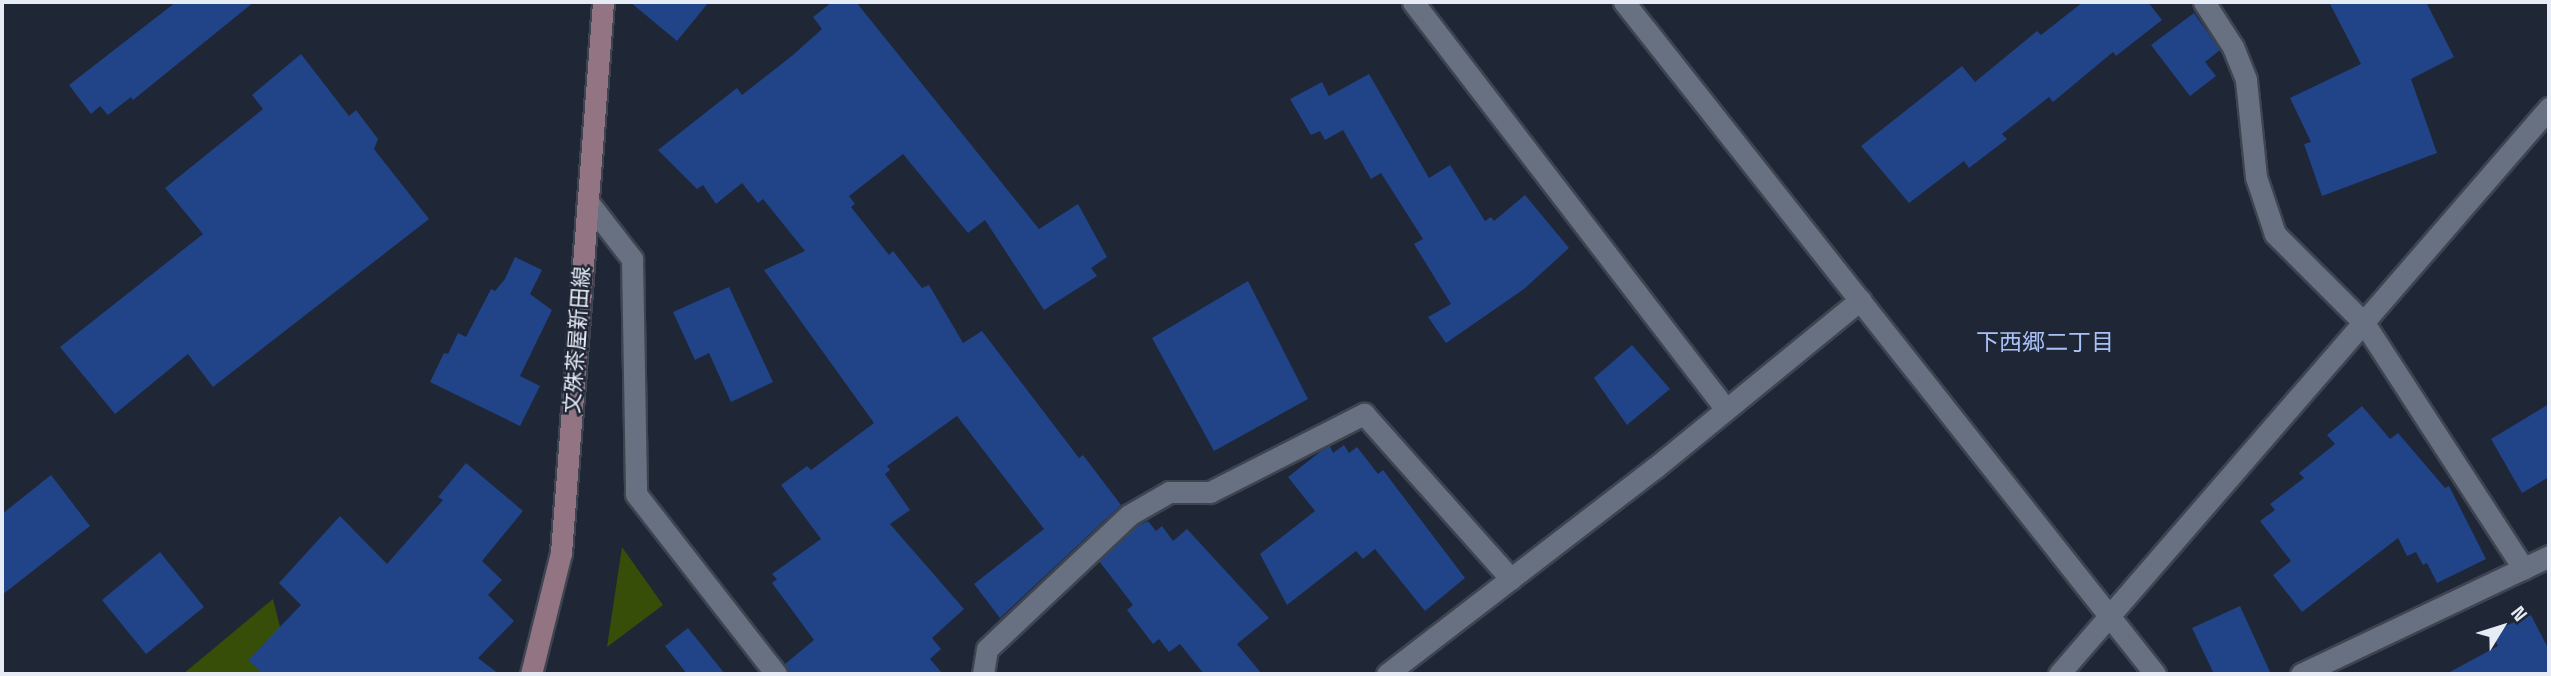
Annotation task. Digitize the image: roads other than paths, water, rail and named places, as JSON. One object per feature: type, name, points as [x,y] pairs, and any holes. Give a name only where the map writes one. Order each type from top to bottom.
[{"type":"main road","name":"文殊茶屋新田線","points":[[531,674],[561,553],[603,2]]},
{"type":"street","points":[[1413,2],[1725,408]]},
{"type":"street","points":[[1624,2],[2108,618],[2155,674]]},
{"type":"street","points":[[2204,2],[2233,47],[2246,80],[2256,177],[2275,234],[2364,323],[2524,569]]},
{"type":"street","points":[[2059,674],[2549,108]]},
{"type":"street","points":[[588,202],[632,259],[636,494],[776,674]]},
{"type":"street","points":[[1387,674],[1656,467],[1860,300]]},
{"type":"street","points":[[983,674],[988,649],[1129,515],[1169,492],[1210,492],[1364,414],[1511,579]]},
{"type":"street","points":[[2301,674],[2549,556]]},
{"type":"district","name":"下西郷二丁目","points":[[2045,342]]}]
